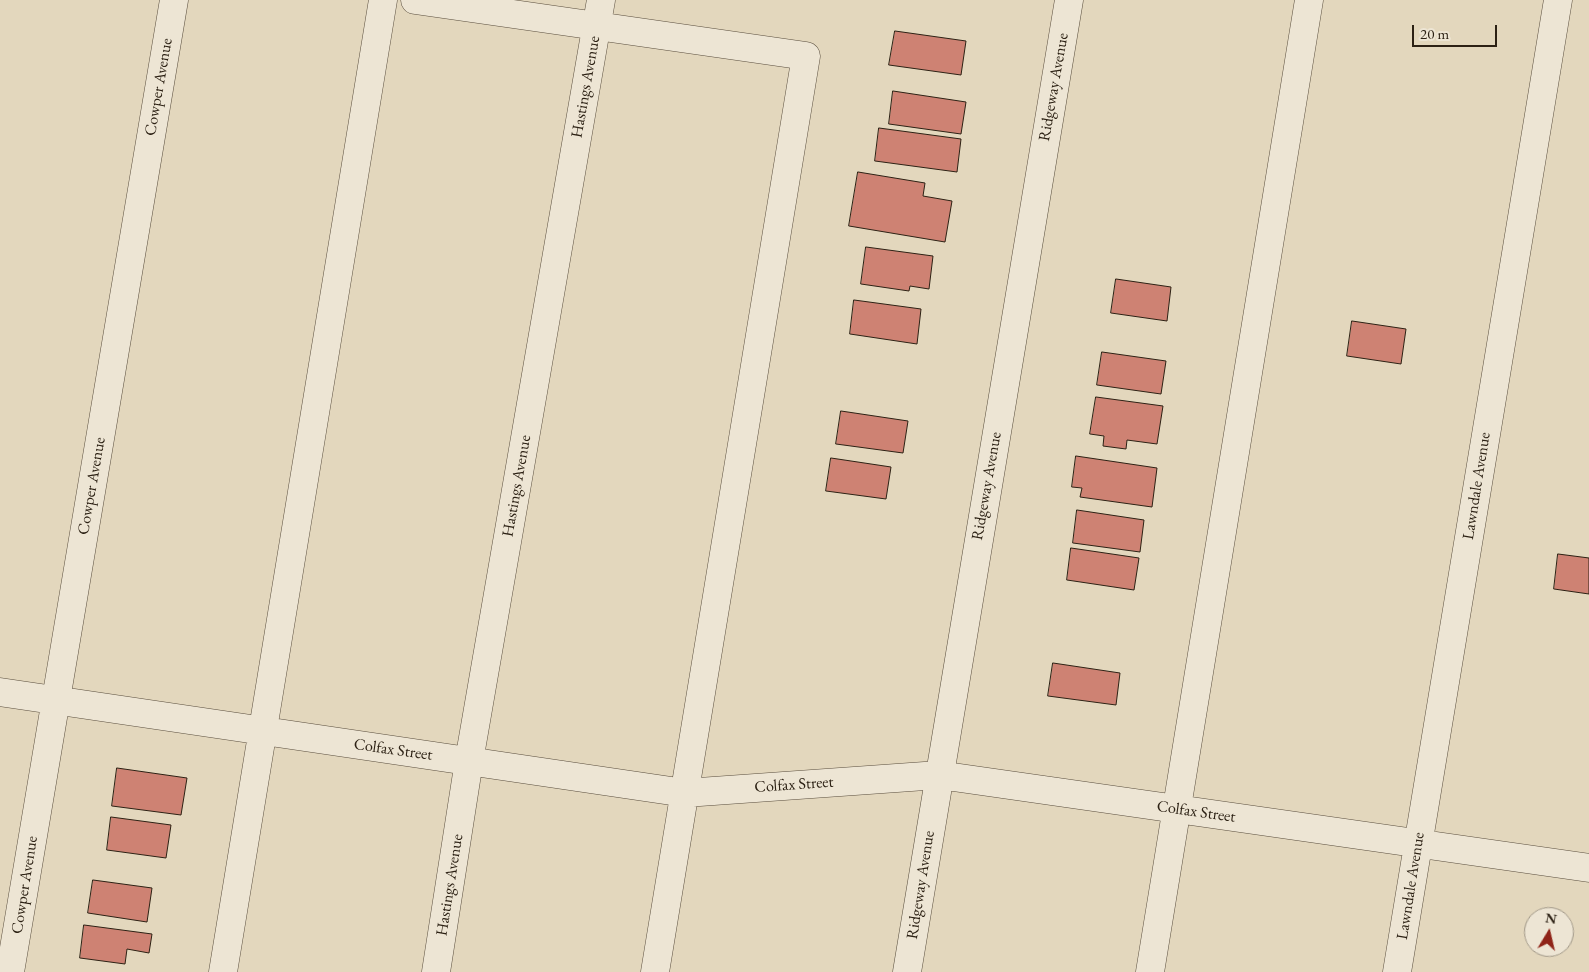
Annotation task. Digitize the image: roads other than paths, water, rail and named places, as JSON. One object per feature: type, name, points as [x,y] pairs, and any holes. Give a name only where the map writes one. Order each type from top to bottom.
[{"type":"street","name":"Cowper Avenue","points":[[10,972],[174,0]]},
{"type":"street","points":[[223,972],[383,0]]},
{"type":"street","points":[[415,0],[599,13],[806,56],[655,972]]},
{"type":"street","name":"Ridgeway Avenue","points":[[907,972],[1069,0]]},
{"type":"street","points":[[1150,972],[1309,0]]},
{"type":"street","name":"Lawndale Avenue","points":[[1397,972],[1558,0]]},
{"type":"street","name":"Hastings Avenue","points":[[436,972],[469,761],[599,13]]},
{"type":"street","name":"Colfax Street","points":[[0,692],[685,793],[939,775],[1589,868]]}]
